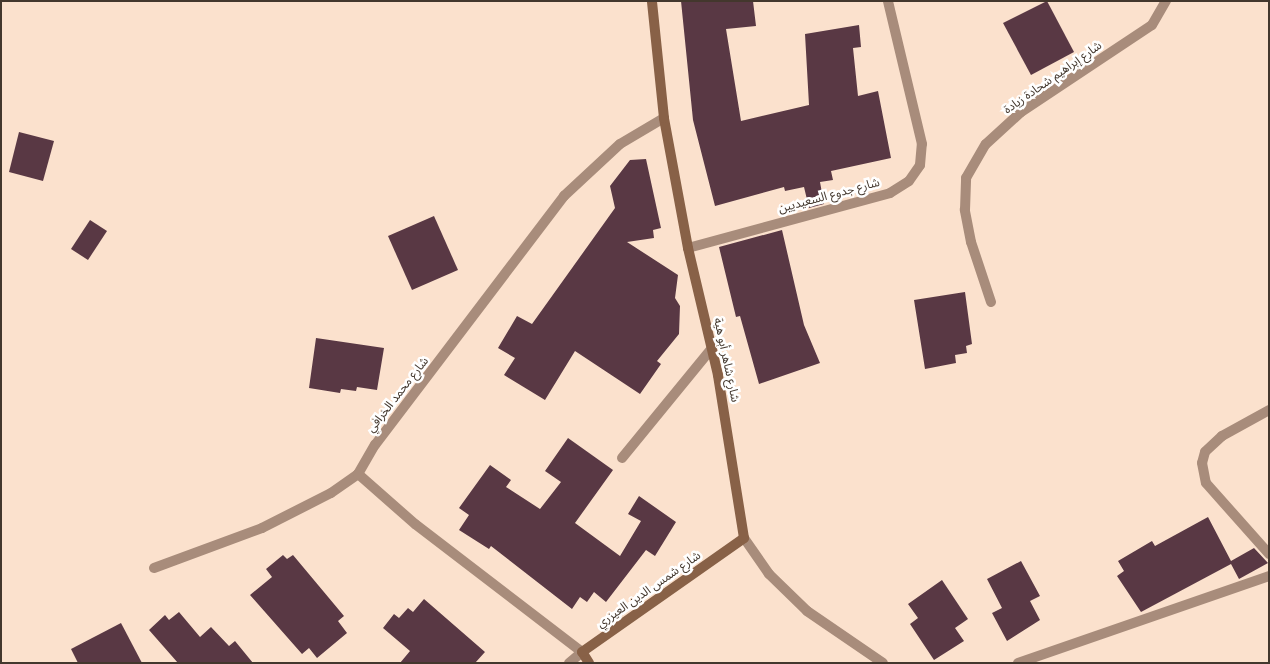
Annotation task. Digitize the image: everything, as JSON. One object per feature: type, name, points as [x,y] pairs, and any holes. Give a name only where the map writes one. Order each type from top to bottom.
[{"type":"street","name":"شارع شاهر أبو هية","points":[[652,1],[664,118],[688,248],[712,348],[744,538],[769,574],[807,611],[883,663]]},
{"type":"street","name":"شارع جدوع السعيديين","points":[[688,248],[890,193],[909,180],[920,165],[922,144],[888,1]]},
{"type":"street","name":"شارع إبراهيم شحادة زيادة","points":[[991,302],[971,242],[965,210],[966,178],[986,144],[1021,112],[1152,25],[1166,1]]},
{"type":"street","name":"شارع محمد الخرافي","points":[[358,474],[375,445],[564,196],[620,144],[664,118]]},
{"type":"street","points":[[622,458],[712,348]]},
{"type":"street","points":[[1269,410],[1222,436],[1205,452],[1202,463],[1206,483],[1269,554]]},
{"type":"street","points":[[154,568],[262,528],[330,493],[358,474],[415,524],[582,652],[589,663]]},
{"type":"street","name":"شارع شمس الدين العيزري","points":[[569,663],[744,538]]},
{"type":"street","points":[[1018,663],[1269,576]]},
{"type":"building","points":[[681,1],[753,1],[756,26],[726,29],[741,121],[809,105],[805,34],[859,25],[861,47],[853,48],[858,96],[878,91],[891,158],[831,171],[833,180],[820,182],[824,204],[809,208],[804,187],[785,191],[784,187],[715,206],[693,120]]},
{"type":"building","points":[[1047,1],[1074,52],[1031,75],[1003,23]]},
{"type":"building","points":[[19,132],[54,141],[43,181],[9,172]]},
{"type":"building","points":[[646,159],[661,228],[653,230],[654,238],[627,242],[678,275],[675,298],[680,306],[679,334],[657,361],[661,364],[640,394],[575,351],[545,400],[504,375],[515,358],[498,348],[517,316],[532,324],[615,208],[610,186],[630,160]]},
{"type":"building","points":[[434,216],[458,270],[412,290],[388,236]]},
{"type":"building","points":[[90,220],[107,231],[88,260],[71,249]]},
{"type":"building","points":[[782,230],[804,325],[820,363],[759,384],[740,316],[736,317],[719,247]]},
{"type":"building","points":[[965,292],[972,344],[966,346],[967,353],[955,355],[956,363],[925,369],[914,300]]},
{"type":"building","points":[[316,338],[384,348],[377,390],[357,387],[356,391],[341,389],[340,393],[309,388]]},
{"type":"building","points":[[568,438],[613,470],[575,523],[620,556],[641,521],[628,514],[639,496],[676,522],[655,556],[646,550],[606,602],[594,592],[587,602],[580,597],[572,609],[491,546],[489,549],[459,530],[469,515],[459,508],[490,465],[511,480],[506,487],[540,509],[561,482],[545,471]]},
{"type":"building","points":[[1208,517],[1231,561],[1254,548],[1268,563],[1239,579],[1231,564],[1141,612],[1117,576],[1124,571],[1118,561],[1152,541],[1155,546]]},
{"type":"building","points":[[283,555],[287,559],[293,555],[344,616],[338,621],[347,633],[317,658],[309,648],[302,654],[250,595],[272,577],[266,569]]},
{"type":"building","points":[[1021,561],[1040,596],[1030,601],[1040,620],[1007,641],[992,613],[1002,608],[987,579]]},
{"type":"building","points":[[942,580],[968,619],[955,628],[964,641],[934,660],[910,624],[918,618],[908,604]]},
{"type":"building","points":[[424,599],[485,652],[475,663],[400,663],[410,651],[383,628],[394,614],[399,618],[408,608],[413,612]]},
{"type":"building","points":[[179,612],[200,637],[211,627],[229,646],[235,641],[253,663],[178,663],[149,630],[165,615],[169,620]]},
{"type":"building","points":[[121,623],[142,663],[78,663],[71,649]]}]
